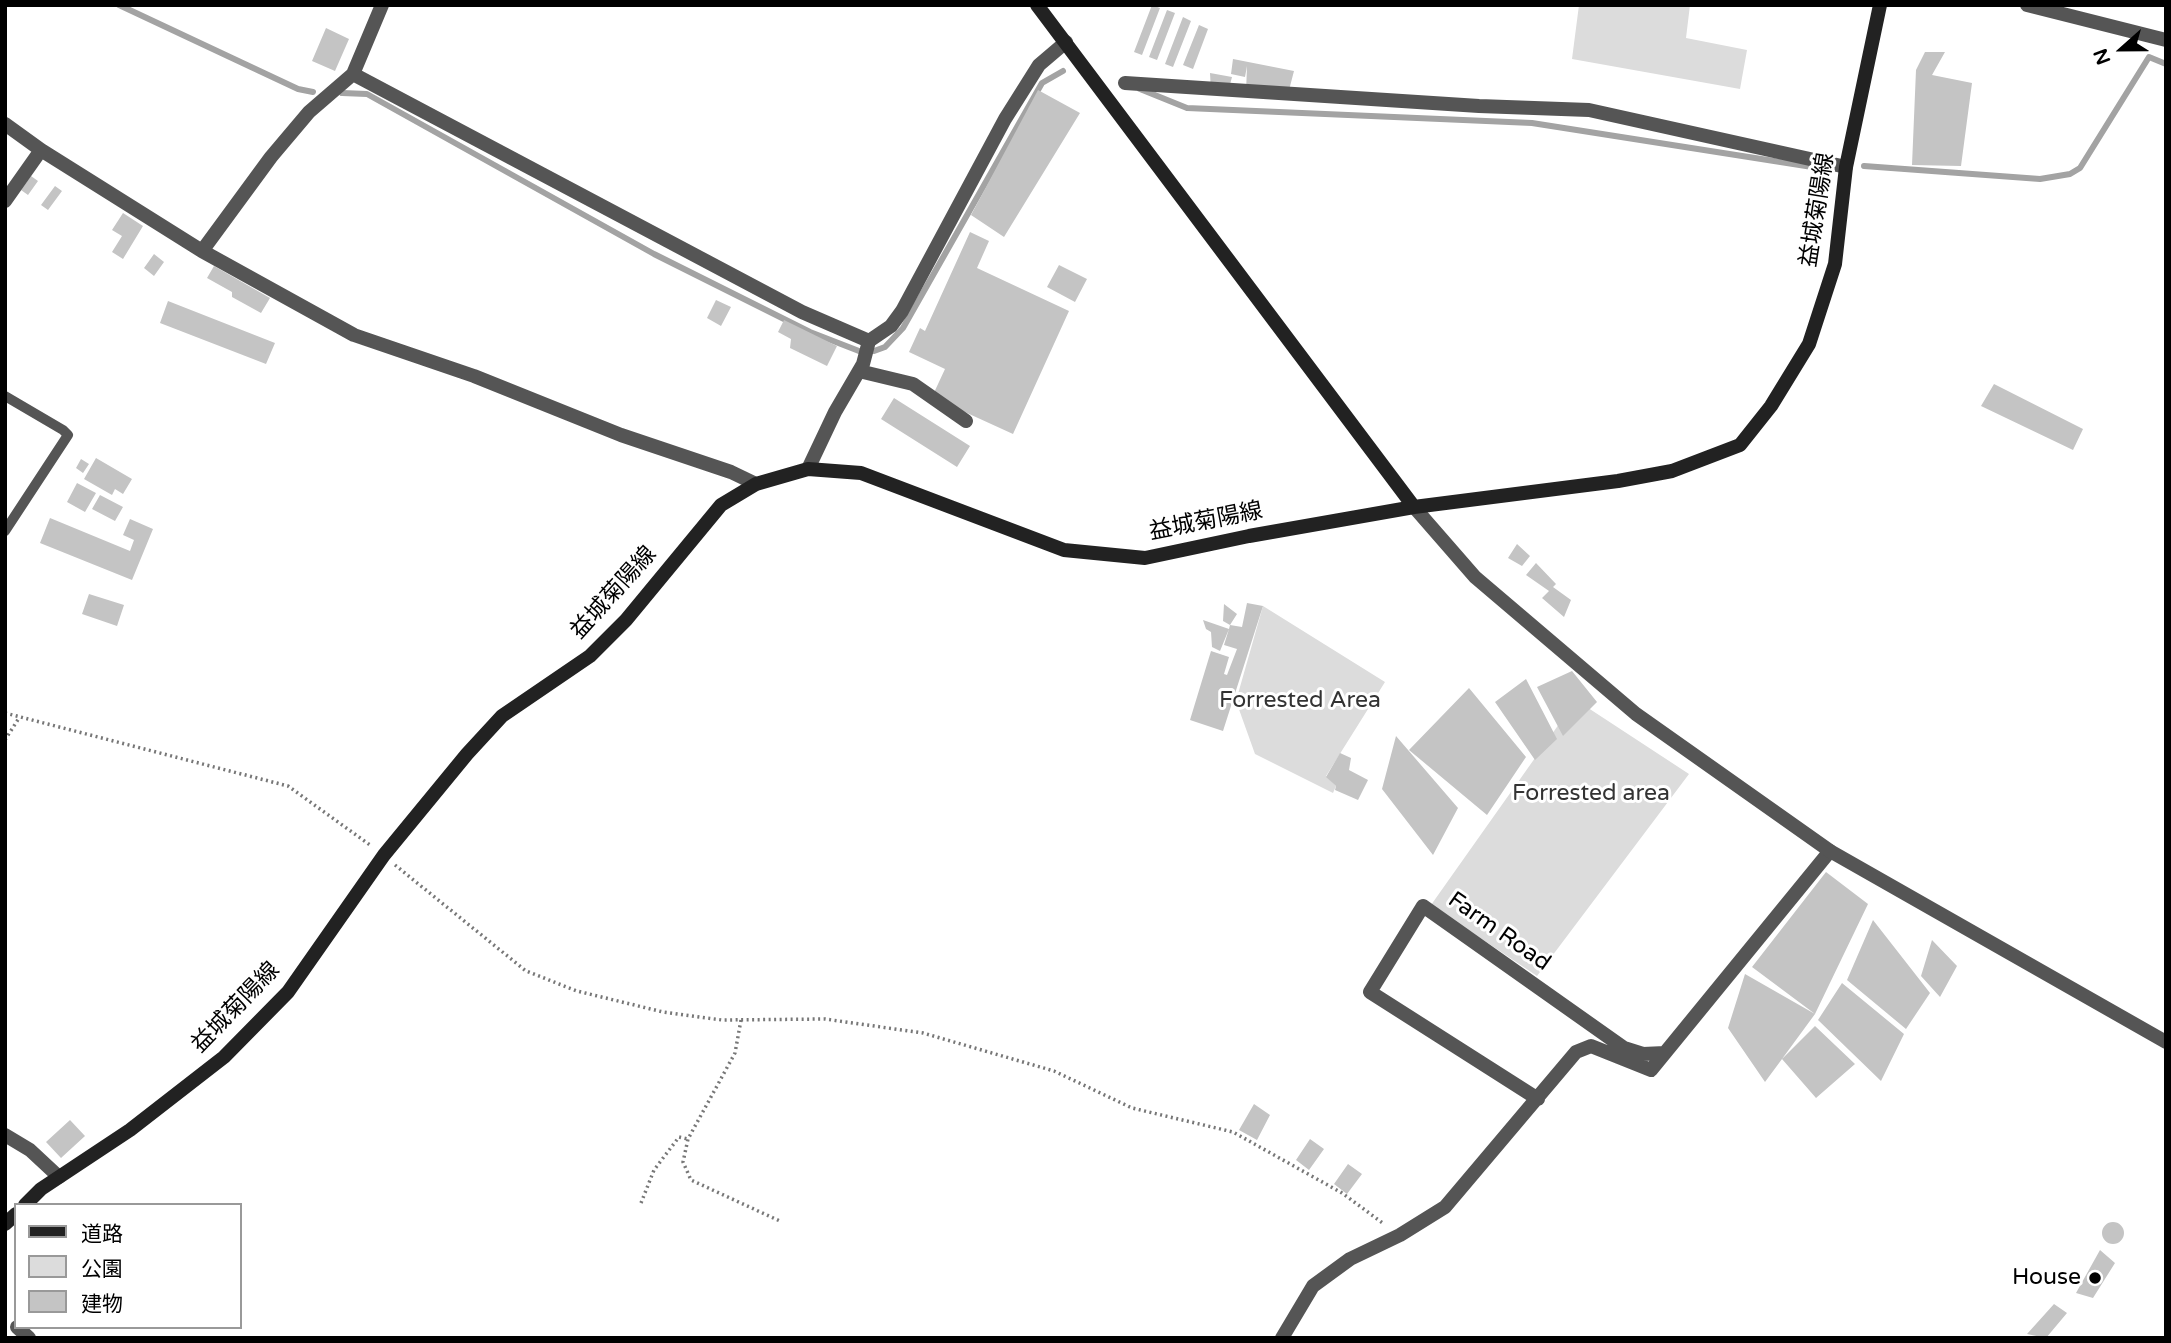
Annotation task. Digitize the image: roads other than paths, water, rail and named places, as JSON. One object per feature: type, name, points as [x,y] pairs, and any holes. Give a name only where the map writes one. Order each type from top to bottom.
[{"type":"main road","points":[[1037,5],[1414,507]]},
{"type":"main road","name":"益城菊陽線","points":[[27,1203],[41,1189],[130,1130],[224,1057],[288,992],[384,855],[502,716],[590,656],[626,620],[721,505],[757,484],[808,469],[861,473],[1064,550],[1144,558],[1249,536],[1414,507],[1618,481],[1672,471],[1740,445],[1771,406],[1809,344],[1835,264],[1846,167],[1880,5]]},
{"type":"street","points":[[202,251],[271,157],[309,112],[353,74],[382,5]]},
{"type":"street","points":[[2027,5],[2166,40]]},
{"type":"street","points":[[808,469],[835,412],[863,364],[869,341],[891,326],[902,311],[1005,120],[1039,65],[1066,42]]},
{"type":"street","points":[[353,74],[802,312],[869,341]]},
{"type":"street","points":[[1125,83],[1479,106],[1589,110],[1846,167]]},
{"type":"street","points":[[5,124],[41,150],[202,251],[354,335],[474,376],[621,435],[731,472],[757,484]]},
{"type":"street","points":[[5,201],[41,150]]},
{"type":"street","points":[[859,371],[913,384],[966,421]]},
{"type":"street","points":[[1414,507],[1475,577],[1636,714],[1830,851],[2166,1042]]},
{"type":"street","points":[[1282,1338],[1312,1286],[1350,1259],[1400,1235],[1445,1207],[1576,1052],[1591,1046],[1651,1070],[1830,851]]},
{"type":"street","name":"Farm Road","points":[[1538,1099],[1370,992],[1423,906],[1624,1048],[1643,1054],[1665,1054]]},
{"type":"street","points":[[5,1135],[30,1150],[59,1177]]},
{"type":"lane","points":[[5,396],[68,435],[5,531]]},
{"type":"waterway","points":[[119,5],[298,89],[313,92]]},
{"type":"waterway","points":[[1864,166],[2040,179],[2070,174],[2080,168],[2149,57],[2166,64]]},
{"type":"waterway","points":[[874,351],[885,347],[903,328],[1042,83],[1063,71]]},
{"type":"waterway","points":[[1140,89],[1187,108],[1532,123],[1825,169]]},
{"type":"waterway","points":[[342,93],[367,94],[654,254],[810,332],[859,351]]},
{"type":"place","name":"House","points":[[2095,1278]]},
{"type":"park label","name":"Forrested Area","points":[[1300,701]]},
{"type":"park label","name":"Forrested area","points":[[1591,794]]}]
